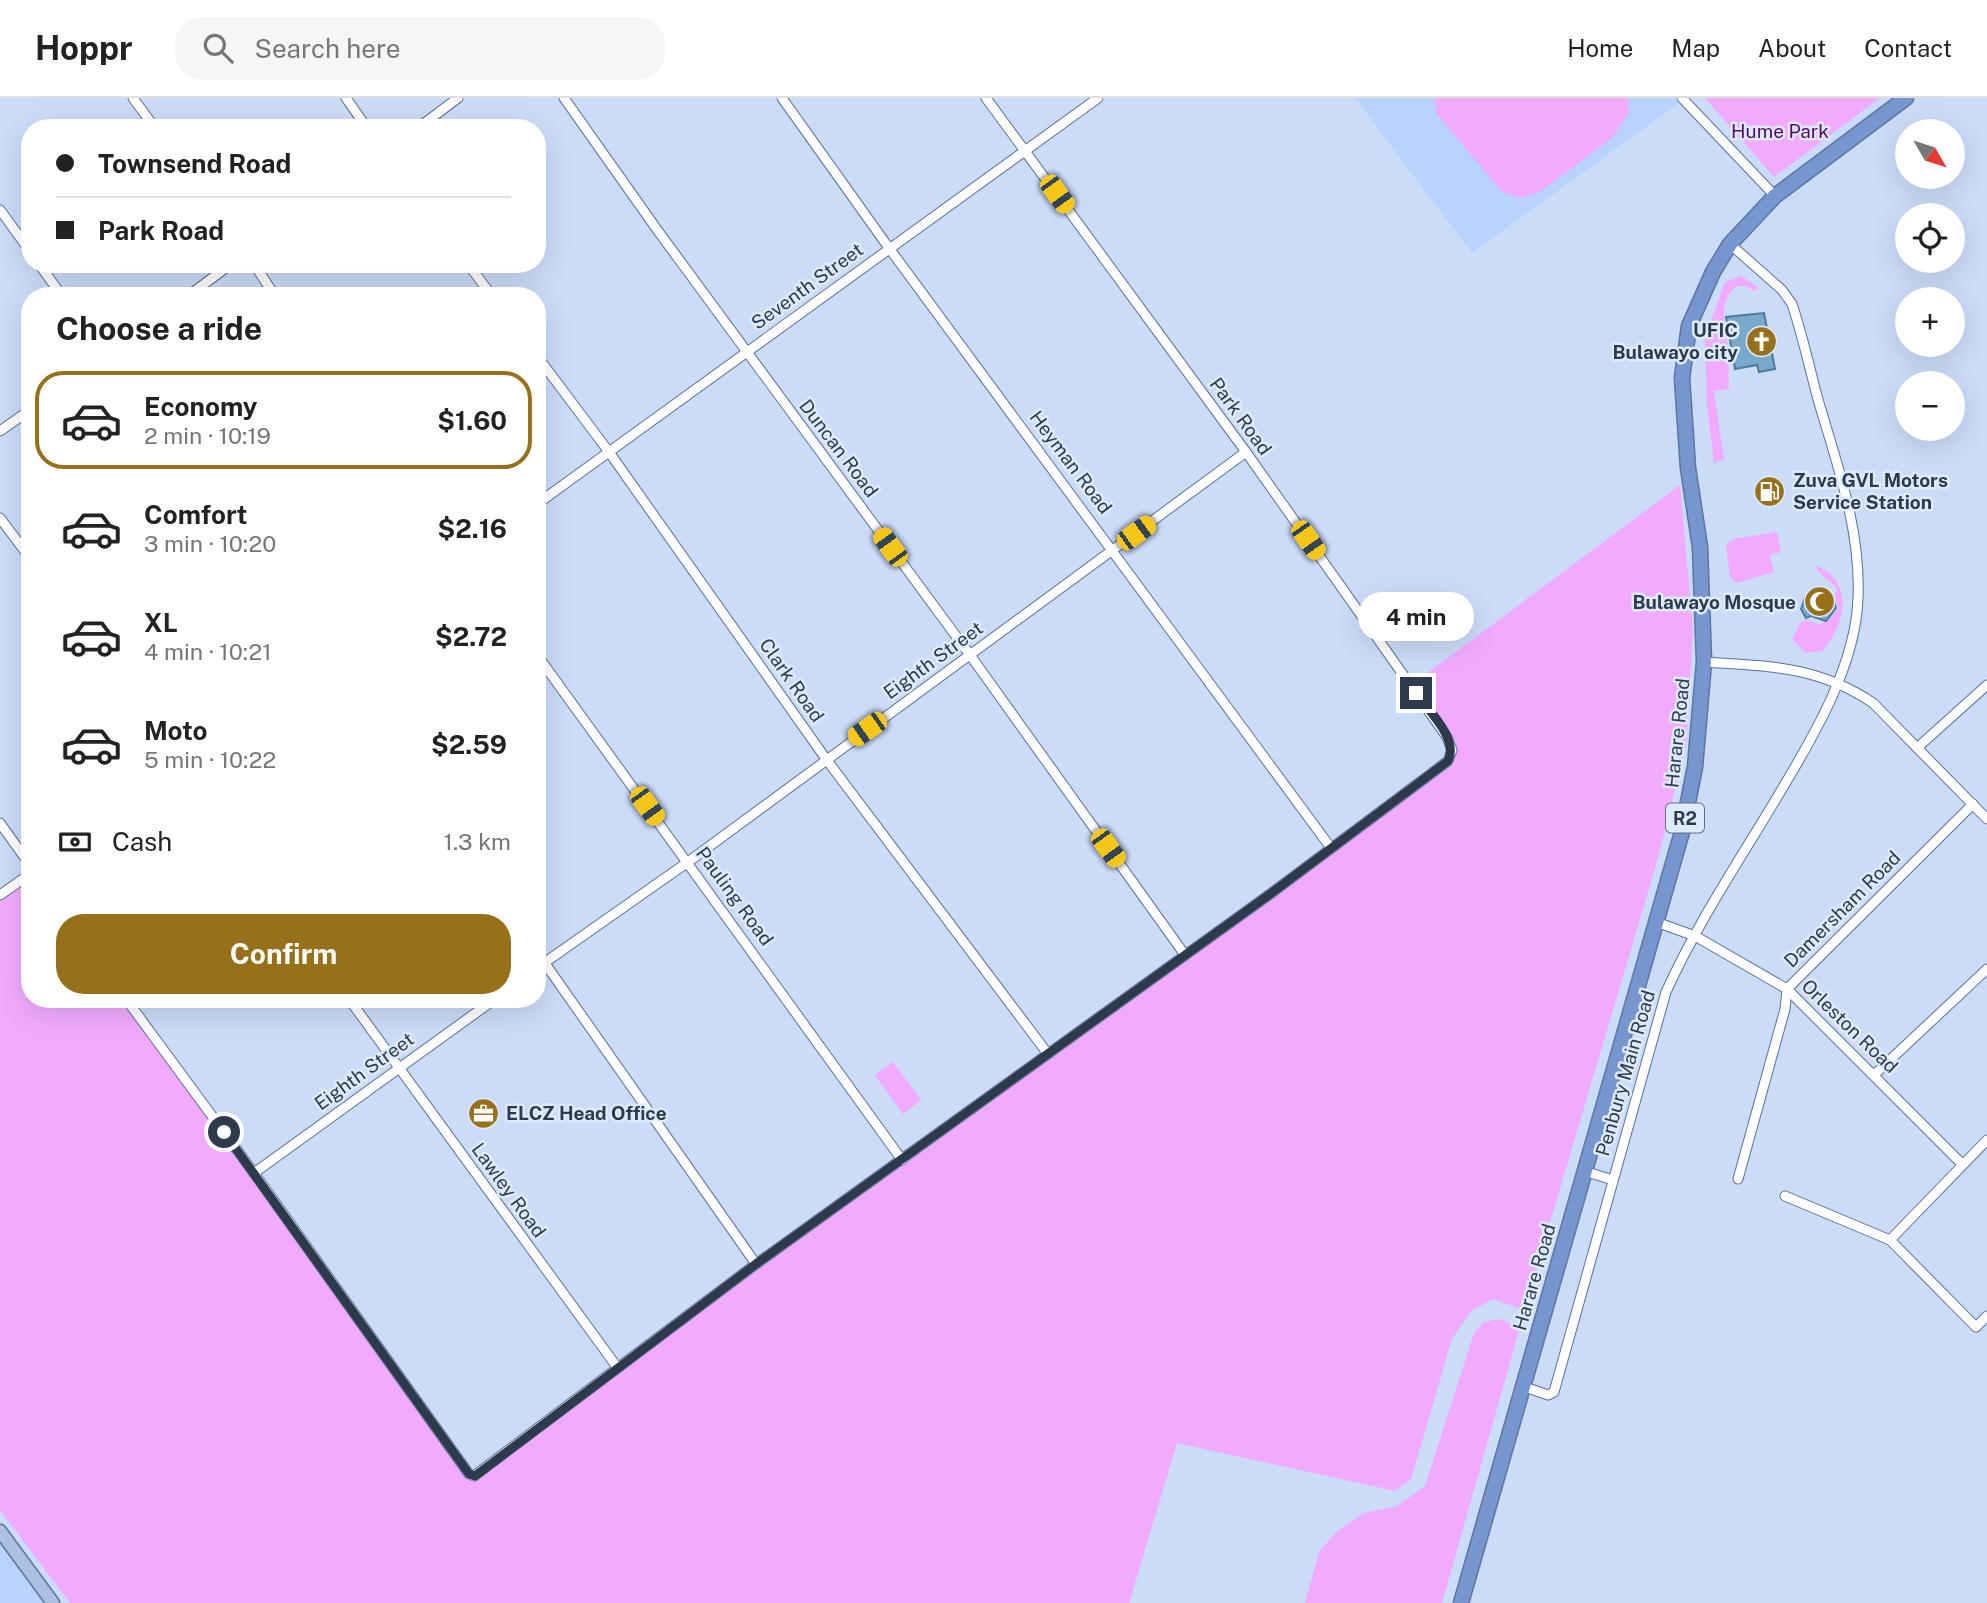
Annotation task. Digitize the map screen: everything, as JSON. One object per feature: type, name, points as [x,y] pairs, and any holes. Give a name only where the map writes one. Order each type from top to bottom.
[{"type":"highway","name":"Harare Road","points":[[1461,1603],[1657,922],[1682,832],[1695,767],[1704,662],[1700,547],[1688,468],[1682,378],[1689,326],[1700,299],[1730,244],[1775,197],[1906,98]]},
{"type":"main road","points":[[0,1531],[53,1603]]},
{"type":"street","points":[[133,98],[148,119]]},
{"type":"street","points":[[346,98],[361,119]]},
{"type":"street","points":[[430,119],[458,98]]},
{"type":"street","name":"Duncan Road","points":[[564,98],[746,353],[970,655],[1185,955]]},
{"type":"street","name":"Heyman Road","points":[[782,98],[889,248],[1331,848]]},
{"type":"street","name":"Park Road","points":[[986,98],[1246,452],[1447,737],[1452,750],[1448,761],[1331,848]]},
{"type":"street","name":"Seventh Street","points":[[546,498],[1098,98]]},
{"type":"street","points":[[1682,98],[1775,197]]},
{"type":"street","points":[[0,210],[21,239]]},
{"type":"street","name":"Penbury Main Road","points":[[1522,1387],[1548,1395],[1554,1392],[1666,992],[1695,936],[1819,727],[1852,637],[1858,598],[1854,534],[1840,469],[1792,304],[1783,290],[1730,244]]},
{"type":"street","points":[[200,287],[219,273]]},
{"type":"street","name":"Clark Road","points":[[546,368],[609,452],[826,759],[1048,1054]]},
{"type":"street","points":[[0,431],[21,416]]},
{"type":"street","name":"Eighth Street","points":[[546,962],[688,862],[1246,452]]},
{"type":"street","points":[[0,518],[21,546]]},
{"type":"street","points":[[1704,662],[1791,668],[1837,681],[1873,703],[1987,819]]},
{"type":"street","name":"Pauling Road","points":[[546,667],[902,1160]]},
{"type":"street","points":[[1917,748],[1987,685]]},
{"type":"street","name":"Damersham Road","points":[[1738,1179],[1785,1009],[1787,989],[1973,804]]},
{"type":"street","points":[[0,823],[21,852]]},
{"type":"street","points":[[133,1008],[472,1476],[756,1264],[1331,848]]},
{"type":"street","points":[[0,895],[21,880]]},
{"type":"street","name":"Orleston Road","points":[[1657,922],[1695,936],[1787,989],[1962,1164]]},
{"type":"street","points":[[1874,1075],[1987,969]]},
{"type":"street","points":[[546,973],[756,1264]]},
{"type":"street","name":"Lawley Road","points":[[355,1008],[617,1367]]},
{"type":"street","name":"Eighth Street","points":[[254,1173],[483,1008]]},
{"type":"street","points":[[1890,1240],[1987,1140]]},
{"type":"street","points":[[1584,1171],[1613,1180]]},
{"type":"street","points":[[1785,1196],[1890,1240],[1976,1327],[1987,1316]]},
{"type":"shaded area","points":[[1355,98],[1674,98],[1679,103],[1472,253]]},
{"type":"shaded area","points":[[0,1543],[44,1603],[0,1603]]},
{"type":"green space","points":[[1435,98],[1628,98],[1629,113],[1613,137],[1541,191],[1521,198],[1502,192],[1436,113]]},
{"type":"green space","name":"Hume Park","points":[[1705,98],[1880,98],[1774,177]]},
{"type":"green space","points":[[1741,276],[1759,288],[1754,291],[1746,286],[1737,286],[1726,299],[1724,324],[1729,389],[1714,391],[1724,460],[1714,463],[1707,405],[1705,338],[1725,282]]},
{"type":"green space","points":[[1680,485],[1693,630],[1686,745],[1656,865],[1524,1310],[1493,1299],[1471,1311],[1452,1339],[1411,1479],[1395,1491],[1177,1443],[1129,1603],[70,1603],[0,1510],[0,895],[21,880],[21,1008],[133,1008],[471,1481],[772,1258],[1454,764],[1456,742],[1414,683]]},
{"type":"green space","points":[[1777,532],[1781,552],[1770,555],[1774,572],[1737,583],[1730,577],[1726,545],[1733,539]]},
{"type":"green space","points":[[1815,565],[1828,572],[1836,581],[1841,592],[1841,617],[1837,629],[1822,651],[1806,653],[1792,639],[1801,622],[1808,620],[1820,625],[1838,610],[1835,595],[1837,589]]},
{"type":"green space","points":[[893,1062],[921,1100],[903,1114],[875,1075]]},
{"type":"green space","points":[[1499,1319],[1520,1327],[1442,1603],[1305,1603],[1319,1552],[1336,1532],[1364,1513],[1397,1506],[1425,1486],[1474,1333],[1484,1322]]},
{"type":"building","name":"UFIC Bulawayo city","points":[[1764,313],[1775,369],[1759,372],[1757,365],[1735,369],[1726,317]]},
{"type":"building","name":"Bulawayo Mosque","points":[[1819,589],[1832,594],[1836,608],[1826,621],[1811,616],[1806,618],[1801,609],[1806,595]]},
{"type":"place","name":"UFIC Bulawayo city","points":[[1761,341]]},
{"type":"place","name":"Zuva GVL Motors Service Station","points":[[1770,491]]},
{"type":"place","name":"Bulawayo Mosque","points":[[1819,602]]},
{"type":"place","name":"ELCZ Head Office","points":[[483,1113]]},
{"type":"route","points":[[224,1132],[469,1474],[475,1476],[756,1264],[1266,897],[1448,761],[1452,750],[1447,737],[1416,693]]}]
